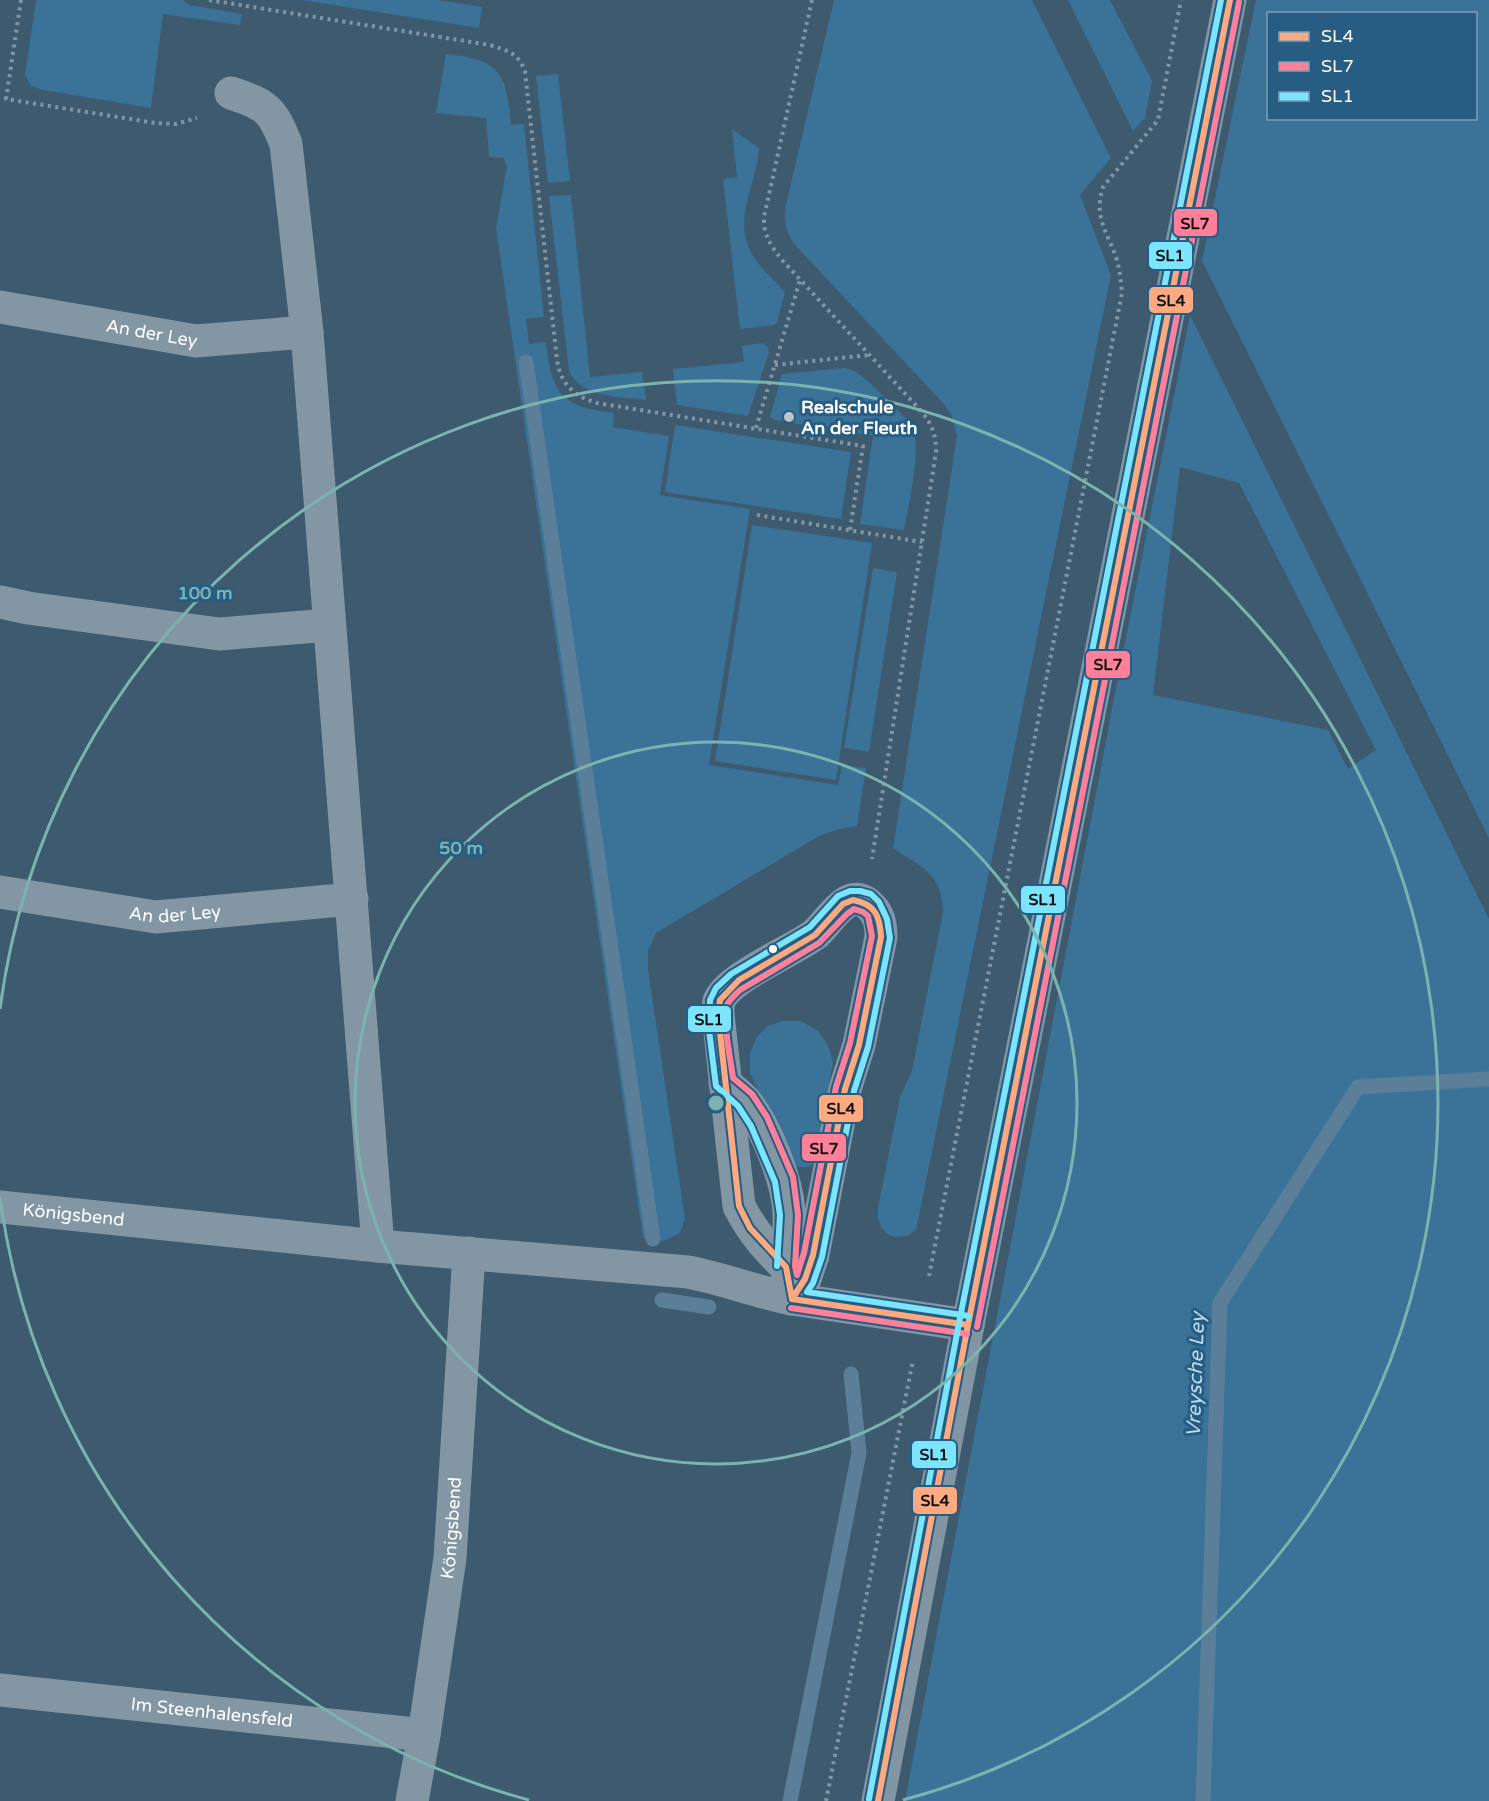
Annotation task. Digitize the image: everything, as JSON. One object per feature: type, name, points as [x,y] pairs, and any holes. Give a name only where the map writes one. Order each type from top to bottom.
[{"type":"main road","points":[[878,1801],[968,1325],[1230,0]]},
{"type":"street","points":[[231,93],[259,102],[276,118],[286,144],[307,332],[378,1246]]},
{"type":"street","name":"An der Ley","points":[[0,307],[196,341],[307,332]]},
{"type":"street","points":[[0,602],[28,608],[219,634],[329,625]]},
{"type":"street","name":"An der Ley","points":[[0,891],[156,917],[352,899]]},
{"type":"street","points":[[786,1267],[750,1228],[739,1206],[718,1014],[720,1000],[739,980],[814,935],[843,904],[853,900],[865,901],[876,911],[881,924],[881,937],[859,1045],[845,1089],[813,1255],[805,1279],[792,1299]]},
{"type":"street","points":[[725,1083],[745,1100],[759,1122],[784,1180],[789,1215],[786,1267],[792,1299]]},
{"type":"street","name":"Königsbend","points":[[0,1207],[378,1246],[688,1272],[720,1278],[792,1299],[968,1325]]},
{"type":"street","name":"Königsbend","points":[[412,1801],[450,1558],[469,1253]]},
{"type":"street","name":"Im Steenhalensfeld","points":[[0,1690],[424,1735]]},
{"type":"path","points":[[21,0],[6,99],[155,123],[176,124],[211,111],[231,93]]},
{"type":"path","points":[[209,0],[490,45],[516,57],[522,62],[525,72],[557,360],[566,385],[573,393],[597,403],[863,446],[850,530]]},
{"type":"path","points":[[812,0],[764,217],[764,229],[768,242],[800,280],[933,426],[936,438],[936,452],[865,901]]},
{"type":"path","points":[[826,1801],[1122,293],[1117,259],[1100,217],[1100,197],[1103,187],[1158,120],[1181,0]]},
{"type":"path","points":[[756,428],[800,280]]},
{"type":"path","points":[[775,365],[869,355]]},
{"type":"path","points":[[757,515],[922,542]]},
{"type":"shaded area","points":[[36,0],[183,0],[189,5],[242,14],[240,25],[163,14],[151,108],[31,86],[25,75]]},
{"type":"shaded area","points":[[302,0],[437,0],[482,7],[479,28]]},
{"type":"shaded area","points":[[834,0],[1032,0],[1111,158],[1080,195],[1111,275],[916,1230],[907,1236],[895,1237],[887,1234],[881,1227],[878,1208],[900,1097],[912,1071],[943,912],[939,888],[934,880],[921,867],[893,848],[957,436],[951,414],[943,403],[796,246],[787,229],[785,212],[787,200]]},
{"type":"shaded area","points":[[1068,0],[1110,0],[1152,81],[1145,118],[1133,131]]},
{"type":"shaded area","points":[[1256,0],[1489,0],[1489,838],[1202,261]]},
{"type":"shaded area","points":[[446,54],[478,60],[497,72],[507,92],[511,125],[524,124],[544,317],[526,319],[529,344],[546,342],[552,374],[562,395],[582,406],[614,413],[613,427],[669,436],[660,495],[750,509],[709,765],[838,785],[842,765],[866,768],[857,826],[819,836],[656,933],[648,951],[648,969],[685,1219],[680,1233],[664,1241],[643,1238],[496,228],[507,166],[504,158],[489,157],[486,118],[436,113]]},
{"type":"shaded area","points":[[558,74],[570,181],[548,183],[536,76]]},
{"type":"shaded area","points":[[732,129],[759,148],[747,203],[744,230],[747,244],[754,257],[785,292],[777,322],[774,325],[740,329],[723,179],[737,177]]},
{"type":"shaded area","points":[[571,195],[590,377],[642,372],[646,400],[592,391],[583,387],[569,371],[549,196]]},
{"type":"shaded area","points":[[1190,315],[1489,919],[1489,1801],[905,1801],[1116,688]],"holes":[[[1180,467],[1239,483],[1376,750],[1348,769],[1328,730],[1153,695]]]},
{"type":"shaded area","points":[[762,343],[768,347],[769,352],[748,416],[677,405],[673,369],[744,362],[742,346]]},
{"type":"shaded area","points":[[845,368],[856,372],[869,382],[913,429],[916,449],[915,463],[904,530],[860,524],[873,436],[775,420],[770,417],[782,374]]},
{"type":"shaded area","points":[[675,425],[851,452],[841,519],[665,492]]},
{"type":"shaded area","points":[[752,525],[872,543],[836,780],[715,761]]},
{"type":"shaded area","points":[[873,568],[897,572],[869,752],[844,748]]},
{"type":"shaded area","points":[[783,1021],[801,1021],[818,1031],[828,1045],[833,1062],[815,1162],[809,1167],[798,1167],[788,1157],[750,1073],[750,1053],[757,1037],[767,1026]]},
{"type":"waterway","points":[[526,362],[653,1239]]},
{"type":"waterway","name":"Vreysche Ley","points":[[1203,1801],[1220,1303],[1358,1087],[1489,1079]]},
{"type":"waterway","points":[[662,1300],[709,1307]]},
{"type":"waterway","points":[[790,1801],[859,1453],[851,1374]]},
{"type":"transit line","name":"SL1","points":[[869,1799],[959,1323],[1221,0]]},
{"type":"transit line","name":"SL4","points":[[878,1801],[968,1325],[1230,0]]},
{"type":"transit line","name":"SL7","points":[[977,1327],[1239,2]]},
{"type":"transit line","name":"SL1","points":[[777,1266],[780,1215],[775,1182],[751,1126],[738,1106],[716,1086],[709,1030],[710,1000],[716,988],[731,974],[810,927],[838,896],[850,891],[860,891],[871,894],[879,902],[887,919],[890,938],[868,1047],[854,1091],[822,1257],[813,1283],[807,1292],[969,1316]]},
{"type":"transit line","name":"SL4","points":[[853,900],[867,905],[875,912],[881,937],[859,1045],[845,1089],[813,1255],[805,1279],[792,1299],[786,1267],[750,1228],[739,1206],[718,1014],[720,1000],[739,980],[815,935],[843,904],[853,900]]},
{"type":"transit line","name":"SL7","points":[[854,909],[868,916],[872,936],[850,1043],[836,1087],[804,1253],[797,1275],[795,1266],[798,1215],[793,1177],[767,1117],[752,1094],[733,1078],[726,1030],[727,1005],[740,990],[819,943],[854,909]]},
{"type":"transit line","name":"SL4","points":[[792,1299],[968,1325]]},
{"type":"transit line","name":"SL7","points":[[791,1308],[967,1334]]},
{"type":"place","name":"Realschule An der Fleuth","points":[[789,417]]}]
